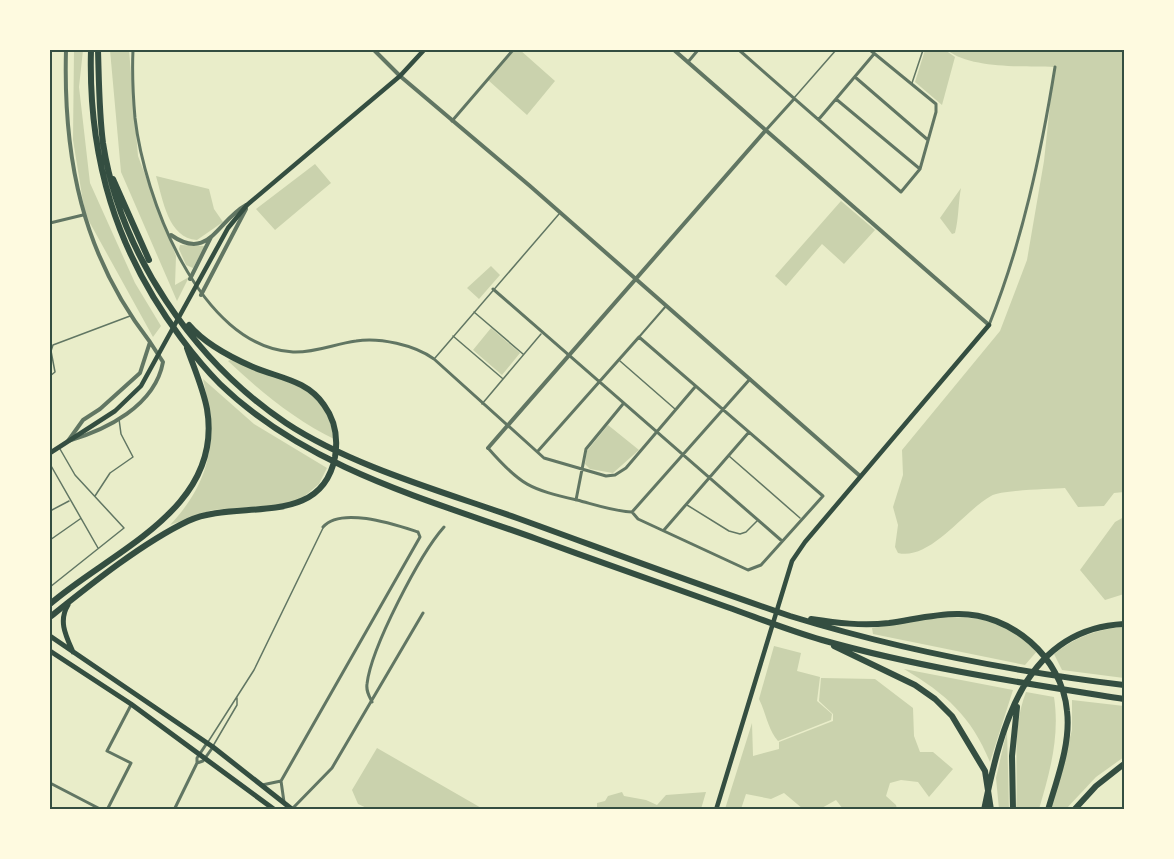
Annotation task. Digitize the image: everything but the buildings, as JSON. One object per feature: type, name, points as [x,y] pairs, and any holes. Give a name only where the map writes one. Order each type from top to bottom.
[{"type":"highway","points":[[90,50],[94,130],[110,204],[143,280],[185,342],[218,382],[249,410],[277,430],[326,459],[451,511],[820,639],[889,671],[935,699],[969,740],[985,771],[991,810]]},
{"type":"highway","points":[[98,50],[100,117],[111,177],[139,250],[185,327],[223,372],[287,424],[337,450],[410,479],[790,616],[896,646],[1047,675],[1125,685]]},
{"type":"highway","points":[[50,617],[168,531],[216,512],[290,506],[308,497],[329,473],[334,461],[336,436],[324,405],[308,389],[292,379],[254,367],[221,351],[192,329],[172,302],[147,256],[118,184],[111,177]]},
{"type":"highway","points":[[50,604],[53,599],[158,524],[183,501],[195,482],[203,462],[208,434],[207,411],[185,342]]},
{"type":"highway","points":[[790,616],[856,624],[958,614],[969,615],[998,622],[1032,642],[1044,656],[1061,684],[1067,711],[1062,759],[1048,810]]},
{"type":"highway","points":[[984,810],[995,763],[1019,694],[1037,665],[1063,641],[1081,632],[1108,625],[1125,624]]},
{"type":"highway","points":[[820,639],[951,670],[1125,699]]},
{"type":"highway","points":[[1012,810],[1014,721],[1019,694]]},
{"type":"highway","points":[[1074,810],[1096,786],[1125,764]]},
{"type":"main road","points":[[50,453],[123,405],[141,386],[228,228],[247,205],[400,76],[424,50]]},
{"type":"main road","points":[[716,810],[783,584],[797,553],[989,325]]},
{"type":"main road","points":[[71,600],[63,615],[63,624],[73,654]]},
{"type":"main road","points":[[50,636],[73,654],[213,747],[292,809]]},
{"type":"main road","points":[[50,651],[53,656],[131,704],[275,810]]},
{"type":"street","points":[[66,50],[68,138],[83,215],[130,316],[162,358],[161,370],[143,399],[98,432],[69,441]]},
{"type":"street","points":[[133,50],[135,119],[142,152],[171,235],[190,279],[201,295],[240,333],[275,349],[310,351],[356,341],[372,340],[410,348],[434,359],[538,452],[554,462],[606,476],[620,472],[641,453],[695,387]]},
{"type":"street","points":[[374,50],[400,76],[560,212],[860,476]]},
{"type":"street","points":[[452,121],[513,50]]},
{"type":"street","points":[[674,50],[989,325],[1026,206],[1044,134],[1055,67]]},
{"type":"street","points":[[688,62],[698,50]]},
{"type":"street","points":[[739,50],[901,192],[920,170],[936,112],[936,104],[870,50]]},
{"type":"street","points":[[819,119],[875,54]]},
{"type":"street","points":[[855,77],[928,140]]},
{"type":"street","points":[[639,337],[823,496],[761,565],[748,570],[638,519],[632,512],[535,490],[507,471],[488,448],[794,99]]},
{"type":"street","points":[[836,99],[920,170]]},
{"type":"street","points":[[190,279],[212,237],[235,212],[247,205]]},
{"type":"street","points":[[201,295],[242,220],[247,205]]},
{"type":"street","points":[[50,223],[83,215]]},
{"type":"street","points":[[171,235],[187,244],[195,245],[212,237]]},
{"type":"street","points":[[493,289],[782,542]]},
{"type":"street","points":[[538,452],[666,306]]},
{"type":"street","points":[[69,441],[83,420],[100,409],[140,373],[150,342]]},
{"type":"street","points":[[632,512],[750,379]]},
{"type":"street","points":[[576,500],[585,449],[623,404]]},
{"type":"street","points":[[664,530],[749,432]]},
{"type":"street","points":[[284,803],[281,781],[420,537],[418,532],[372,519],[334,519],[323,527]]},
{"type":"street","points":[[372,702],[366,686],[381,641],[420,561],[444,527]]},
{"type":"street","points":[[292,809],[332,768],[423,613]]},
{"type":"street","points":[[107,810],[130,763],[107,751],[131,704]]},
{"type":"street","points":[[174,810],[197,764],[200,753],[207,743]]},
{"type":"street","points":[[197,764],[206,758],[213,747]]},
{"type":"street","points":[[261,785],[281,781]]},
{"type":"street","points":[[50,783],[102,810]]},
{"type":"lane","points":[[794,99],[836,50]]},
{"type":"lane","points":[[912,83],[923,50]]},
{"type":"lane","points":[[434,359],[560,212]]},
{"type":"lane","points":[[473,311],[524,354]]},
{"type":"lane","points":[[50,376],[55,372],[51,351],[53,345],[130,316]]},
{"type":"lane","points":[[482,404],[542,333]]},
{"type":"lane","points":[[453,336],[503,379]]},
{"type":"lane","points":[[618,360],[676,410]]},
{"type":"lane","points":[[95,497],[110,473],[133,457],[121,434],[119,418]]},
{"type":"lane","points":[[50,586],[124,528],[75,475],[59,447]]},
{"type":"lane","points":[[728,456],[802,519]]},
{"type":"lane","points":[[50,464],[98,548]]},
{"type":"lane","points":[[50,511],[70,501]]},
{"type":"lane","points":[[685,504],[735,533],[746,532],[757,521]]},
{"type":"lane","points":[[50,540],[80,519]]},
{"type":"lane","points":[[207,743],[254,670],[323,527]]},
{"type":"lane","points":[[213,747],[237,705],[237,698]]},
{"type":"green space","points":[[74,50],[83,50],[79,87],[90,183],[135,283],[161,326],[153,337],[85,214],[73,140]]},
{"type":"green space","points":[[110,50],[129,50],[138,156],[176,256],[175,285],[189,277],[177,301],[121,172]]},
{"type":"green space","points":[[514,50],[520,50],[555,81],[527,115],[488,80]]},
{"type":"green space","points":[[925,50],[945,50],[955,57],[942,105],[915,82]]},
{"type":"green space","points":[[947,50],[1124,50],[1124,492],[1114,493],[1104,506],[1078,507],[1065,488],[996,494],[981,503],[935,542],[910,553],[898,553],[895,547],[898,525],[893,507],[903,475],[902,450],[1000,331],[1027,260],[1044,161],[1054,67],[1013,66],[970,61]]},
{"type":"green space","points":[[315,164],[331,183],[275,230],[256,209]]},
{"type":"green space","points":[[156,176],[209,189],[214,209],[223,222],[197,240],[179,233],[168,216]]},
{"type":"green space","points":[[961,188],[955,233],[952,234],[940,218]]},
{"type":"green space","points":[[841,201],[875,230],[844,264],[822,244],[786,286],[775,276]]},
{"type":"green space","points":[[180,245],[205,246],[193,268],[186,265],[179,249]]},
{"type":"green space","points":[[491,266],[500,275],[479,299],[467,288]]},
{"type":"green space","points":[[491,328],[520,353],[502,375],[473,350]]},
{"type":"green space","points":[[228,361],[292,379],[324,405],[336,440],[306,424],[279,405]]},
{"type":"green space","points":[[203,379],[254,424],[327,468],[319,484],[300,500],[275,506],[212,510],[170,525],[195,491],[208,457],[210,421]]},
{"type":"green space","points":[[608,425],[639,450],[613,473],[590,469],[585,464],[587,451]]},
{"type":"green space","points":[[1124,517],[1124,594],[1105,600],[1080,570],[1115,522]]},
{"type":"green space","points":[[937,617],[980,619],[992,622],[1014,632],[1038,650],[1025,665],[873,634],[872,628]]},
{"type":"green space","points":[[1124,627],[1124,678],[1062,670],[1054,654],[1062,648],[1087,635]]},
{"type":"green space","points":[[774,646],[801,653],[797,671],[820,677],[817,701],[832,714],[831,720],[778,741],[769,727],[759,699]]},
{"type":"green space","points":[[904,669],[1013,690],[990,762],[966,719],[956,708],[945,697]]},
{"type":"green space","points":[[821,678],[875,679],[913,708],[914,736],[920,752],[933,752],[953,769],[929,797],[918,782],[901,780],[890,783],[886,796],[896,805],[897,809],[843,809],[836,800],[820,809],[803,809],[784,793],[771,799],[746,794],[741,809],[725,809],[752,723],[753,756],[779,749],[779,742],[833,721],[833,714],[819,701]]},
{"type":"green space","points":[[1026,692],[1054,697],[1055,740],[1039,809],[1016,810],[1017,736],[1021,707]]},
{"type":"green space","points":[[1072,700],[1124,706],[1124,757],[1096,777],[1066,809],[1050,810],[1072,730]]},
{"type":"green space","points":[[1007,730],[1009,809],[999,809],[996,778]]},
{"type":"green space","points":[[377,748],[483,809],[371,810],[358,804],[352,790]]},
{"type":"green space","points":[[622,792],[624,796],[646,800],[657,805],[666,795],[706,792],[701,809],[597,809],[597,803],[605,801],[608,796]]}]
